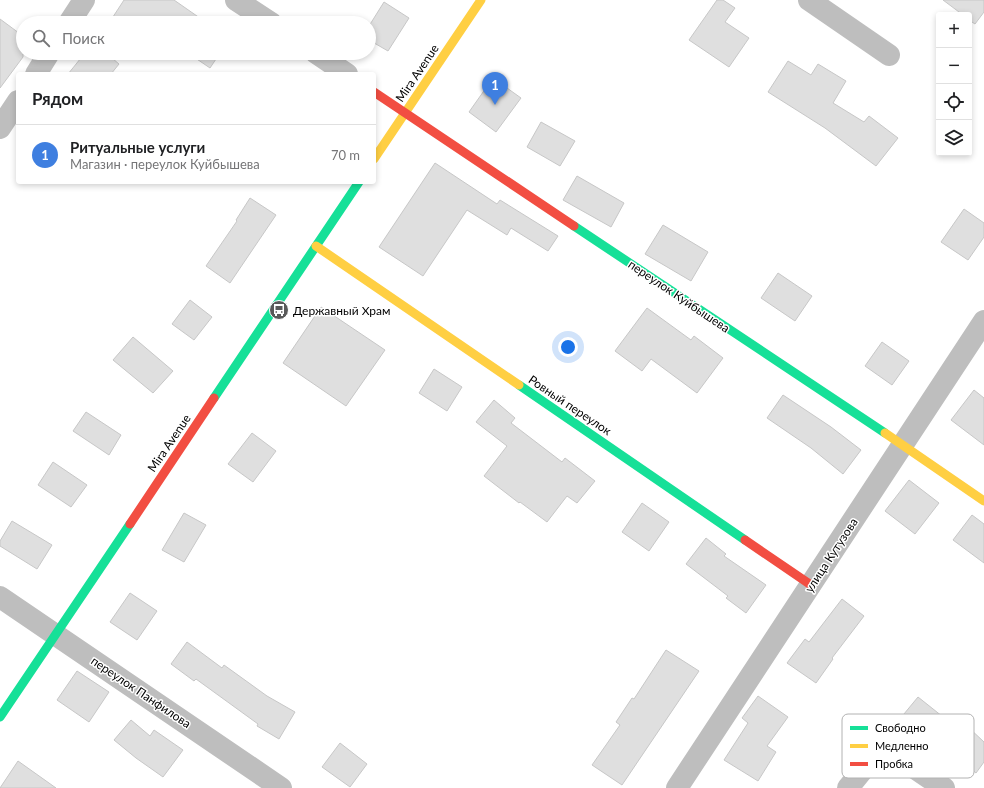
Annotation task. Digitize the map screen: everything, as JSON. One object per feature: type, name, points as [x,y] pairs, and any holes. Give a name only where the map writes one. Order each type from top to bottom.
[{"type":"street","points":[[74,16],[84,0]]},
{"type":"street","points":[[236,0],[260,16]]},
{"type":"street","name":"Mira Avenue","points":[[376,156],[481,0]]},
{"type":"street","points":[[809,0],[889,55]]},
{"type":"street","points":[[37,72],[45,60]]},
{"type":"street","points":[[326,60],[344,72]]},
{"type":"street","name":"переулок Куйбышева","points":[[376,93],[984,501]]},
{"type":"street","points":[[0,128],[16,104]]},
{"type":"street","name":"Mira Avenue","points":[[0,717],[357,184]]},
{"type":"street","name":"Ровный переулок","points":[[316,246],[811,585]]},
{"type":"street","name":"улица Кутузова","points":[[677,788],[984,321]]},
{"type":"street","name":"переулок Панфилова","points":[[0,597],[281,788]]},
{"type":"street","points":[[848,788],[856,778]]},
{"type":"street","points":[[929,778],[944,788]]},
{"type":"building","points":[[124,0],[174,0],[197,16],[114,16]]},
{"type":"building","points":[[717,0],[723,0],[735,8],[725,22],[749,38],[729,67],[689,40]]},
{"type":"building","points":[[943,0],[984,0],[984,12],[975,24],[972,22],[972,12],[959,12]]},
{"type":"building","points":[[384,2],[409,18],[388,51],[376,44],[375,16]]},
{"type":"building","points":[[0,19],[16,31],[16,60],[21,60],[0,88]]},
{"type":"building","points":[[79,60],[114,60],[119,64],[113,72],[70,72]]},
{"type":"building","points":[[198,60],[215,60],[210,68]]},
{"type":"building","points":[[788,61],[811,75],[818,64],[846,81],[833,103],[864,122],[869,116],[898,138],[876,166],[825,128],[768,92]]},
{"type":"building","points":[[493,78],[521,98],[496,132],[469,112]]},
{"type":"building","points":[[541,122],[575,141],[560,166],[527,147]]},
{"type":"building","points":[[435,163],[497,204],[500,200],[558,236],[548,251],[511,228],[507,235],[467,210],[423,276],[379,247]]},
{"type":"building","points":[[577,176],[624,203],[611,227],[563,200]]},
{"type":"building","points":[[250,198],[276,215],[230,283],[206,266],[237,221],[236,220]]},
{"type":"building","points":[[964,209],[984,223],[984,237],[968,260],[941,242]]},
{"type":"building","points":[[663,225],[708,252],[691,281],[645,254]]},
{"type":"building","points":[[778,273],[812,296],[795,321],[761,298]]},
{"type":"building","points":[[190,300],[212,317],[194,340],[172,324]]},
{"type":"building","points":[[321,307],[385,350],[346,406],[283,363]]},
{"type":"building","points":[[647,308],[691,340],[694,336],[723,358],[697,393],[651,359],[642,371],[615,351]]},
{"type":"building","points":[[133,337],[173,371],[153,393],[113,360]]},
{"type":"building","points":[[882,342],[909,361],[892,385],[865,366]]},
{"type":"building","points":[[434,369],[462,387],[447,411],[419,393]]},
{"type":"building","points":[[974,390],[984,398],[984,445],[951,420]]},
{"type":"building","points":[[783,395],[831,427],[861,450],[843,474],[811,448],[767,418]]},
{"type":"building","points":[[494,400],[515,418],[511,423],[562,462],[565,458],[595,481],[577,503],[567,496],[547,522],[484,476],[507,446],[476,422]]},
{"type":"building","points":[[86,412],[121,435],[109,455],[73,431]]},
{"type":"building","points":[[252,433],[276,451],[253,482],[228,464]]},
{"type":"building","points":[[53,462],[87,485],[71,507],[38,485]]},
{"type":"building","points":[[909,480],[939,503],[915,534],[885,511]]},
{"type":"building","points":[[642,503],[669,522],[649,551],[622,532]]},
{"type":"building","points":[[184,513],[206,525],[184,562],[162,550]]},
{"type":"building","points":[[972,515],[984,524],[984,563],[953,540]]},
{"type":"building","points":[[12,521],[52,545],[37,569],[0,546],[0,541]]},
{"type":"building","points":[[706,538],[726,554],[724,556],[766,585],[746,613],[726,598],[728,596],[686,564]]},
{"type":"building","points":[[130,593],[157,611],[137,640],[110,622]]},
{"type":"building","points":[[842,599],[864,616],[832,658],[833,659],[816,683],[787,663],[805,639],[809,642]]},
{"type":"building","points":[[187,642],[222,668],[224,665],[267,696],[295,712],[279,739],[257,726],[258,724],[196,679],[194,681],[171,664]]},
{"type":"building","points":[[666,650],[699,671],[622,785],[592,765],[620,725],[616,722],[632,698],[634,699]]},
{"type":"building","points":[[77,671],[109,692],[89,722],[57,700]]},
{"type":"building","points":[[758,696],[788,717],[767,746],[776,752],[758,781],[724,760],[748,723],[742,718]]},
{"type":"building","points":[[918,697],[939,714],[904,714]]},
{"type":"building","points":[[131,720],[150,736],[154,730],[183,750],[163,777],[114,740]]},
{"type":"building","points":[[974,733],[984,742],[984,762],[976,773],[974,771]]},
{"type":"building","points":[[340,743],[367,764],[350,787],[322,767]]},
{"type":"building","points":[[18,761],[56,788],[0,788]]},
{"type":"traffic: fast","points":[[214,398],[358,184]]},
{"type":"traffic: fast","points":[[574,226],[885,433]]},
{"type":"traffic: fast","points":[[519,385],[745,540]]},
{"type":"traffic: fast","points":[[0,717],[130,524]]},
{"type":"traffic: slow","points":[[376,156],[481,0]]},
{"type":"traffic: slow","points":[[316,246],[519,385]]},
{"type":"traffic: slow","points":[[885,433],[984,501]]},
{"type":"traffic: jam","points":[[376,93],[574,226]]},
{"type":"traffic: jam","points":[[130,524],[214,398]]},
{"type":"traffic: jam","points":[[745,540],[811,585]]},
{"type":"place","name":"Ритуальные услуги","points":[[495,105]]},
{"type":"place","name":"Державный Храм","points":[[279,310]]}]
